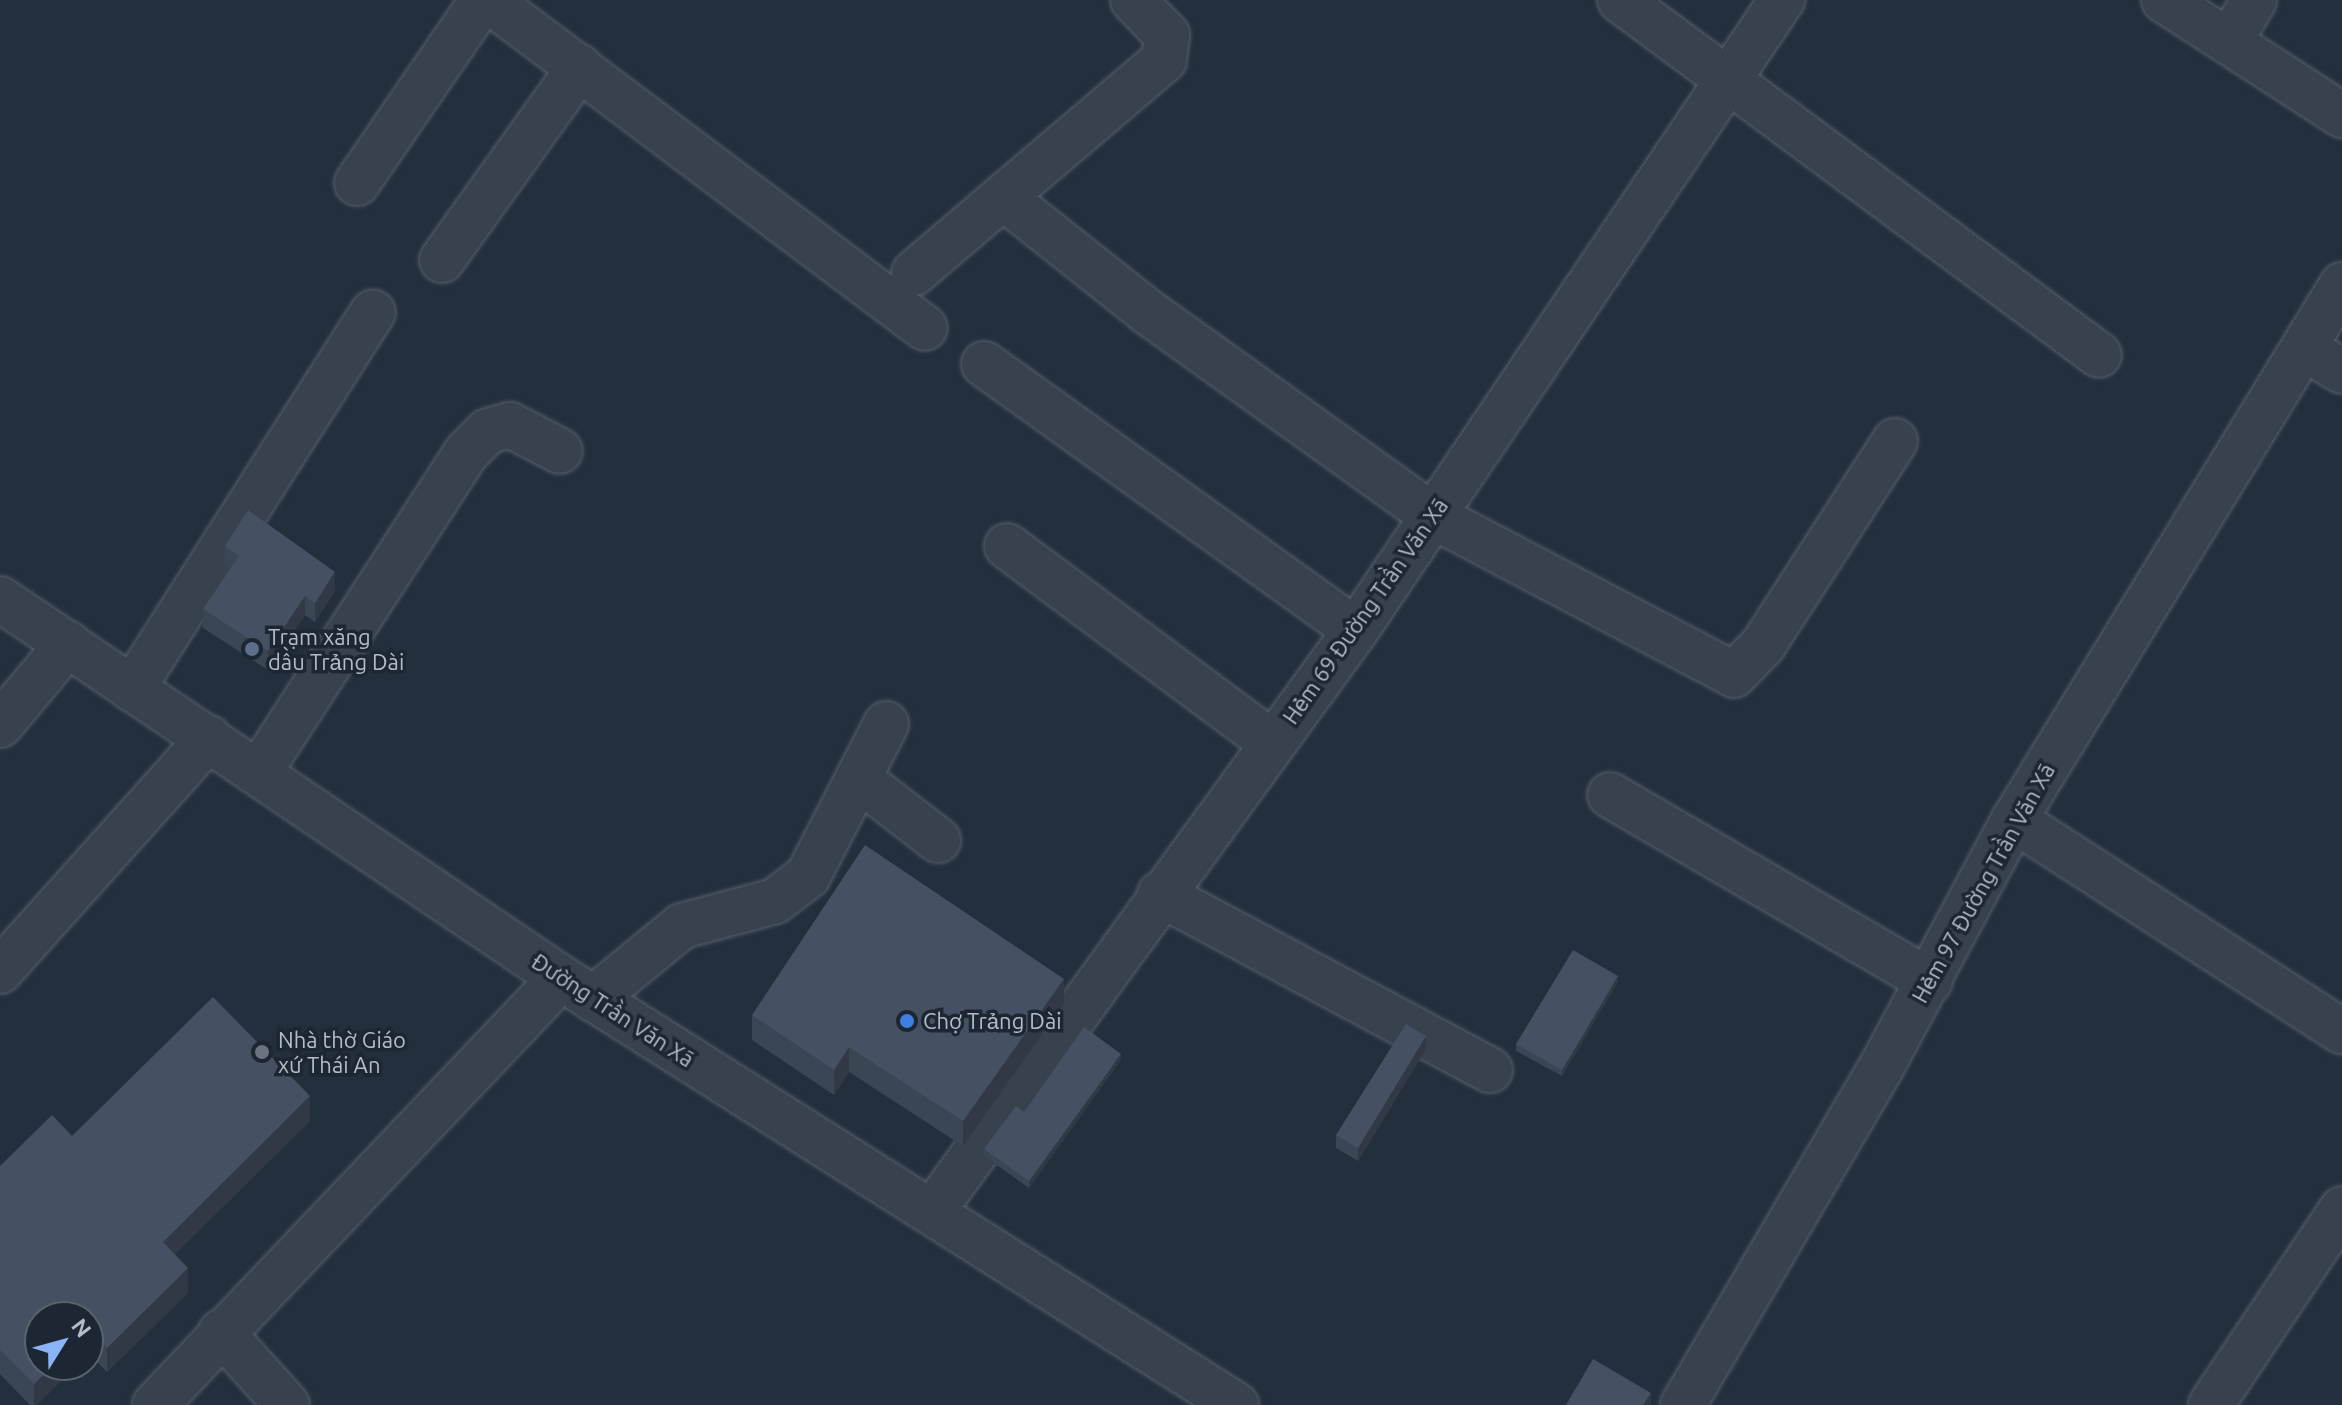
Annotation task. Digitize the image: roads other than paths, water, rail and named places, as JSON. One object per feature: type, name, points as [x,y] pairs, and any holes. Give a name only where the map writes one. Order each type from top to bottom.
[{"type":"street","points":[[357,183],[486,0],[580,67],[925,328]]},
{"type":"street","points":[[914,273],[1164,60],[1167,35],[1133,0]]},
{"type":"street","points":[[1620,0],[1723,83],[2099,355]]},
{"type":"street","name":"Hẻm 69 Đường Trần Văn Xã","points":[[932,1212],[1160,894],[1356,630],[1782,0]]},
{"type":"street","points":[[2164,0],[2342,115]]},
{"type":"street","points":[[2229,42],[2254,0]]},
{"type":"street","points":[[442,260],[580,67]]},
{"type":"street","points":[[1003,197],[1148,312],[1433,516],[1734,675],[1763,645],[1895,441]]},
{"type":"street","name":"Hẻm 97 Đường Trần Văn Xã","points":[[1683,1405],[1930,981],[2014,820],[2342,285]]},
{"type":"street","points":[[132,689],[373,312]]},
{"type":"street","points":[[2304,348],[2342,371]]},
{"type":"street","points":[[984,364],[1356,630]]},
{"type":"street","points":[[259,772],[466,453],[488,431],[510,425],[560,451]]},
{"type":"street","points":[[1007,546],[1272,743]]},
{"type":"street","name":"Đường Trần Văn Xã","points":[[0,599],[577,988],[1236,1405]]},
{"type":"street","points":[[0,725],[68,644]]},
{"type":"street","points":[[155,1405],[221,1332],[577,988],[682,926],[775,901],[808,876],[886,724]]},
{"type":"street","points":[[0,971],[209,738]]},
{"type":"street","points":[[859,779],[938,840]]},
{"type":"street","points":[[1610,795],[1930,981]]},
{"type":"street","points":[[2014,820],[2342,1031]]},
{"type":"street","points":[[1160,894],[1490,1070]]},
{"type":"street","points":[[2211,1405],[2341,1212]]},
{"type":"street","points":[[221,1332],[287,1405]]},
{"type":"place","name":"Trạm xăng dầu Trảng Dài","points":[[252,649]]},
{"type":"place","name":"Chợ Trảng Dài","points":[[907,1021]]},
{"type":"place","name":"Nhà thờ Giáo xứ Thái An","points":[[262,1052]]}]
